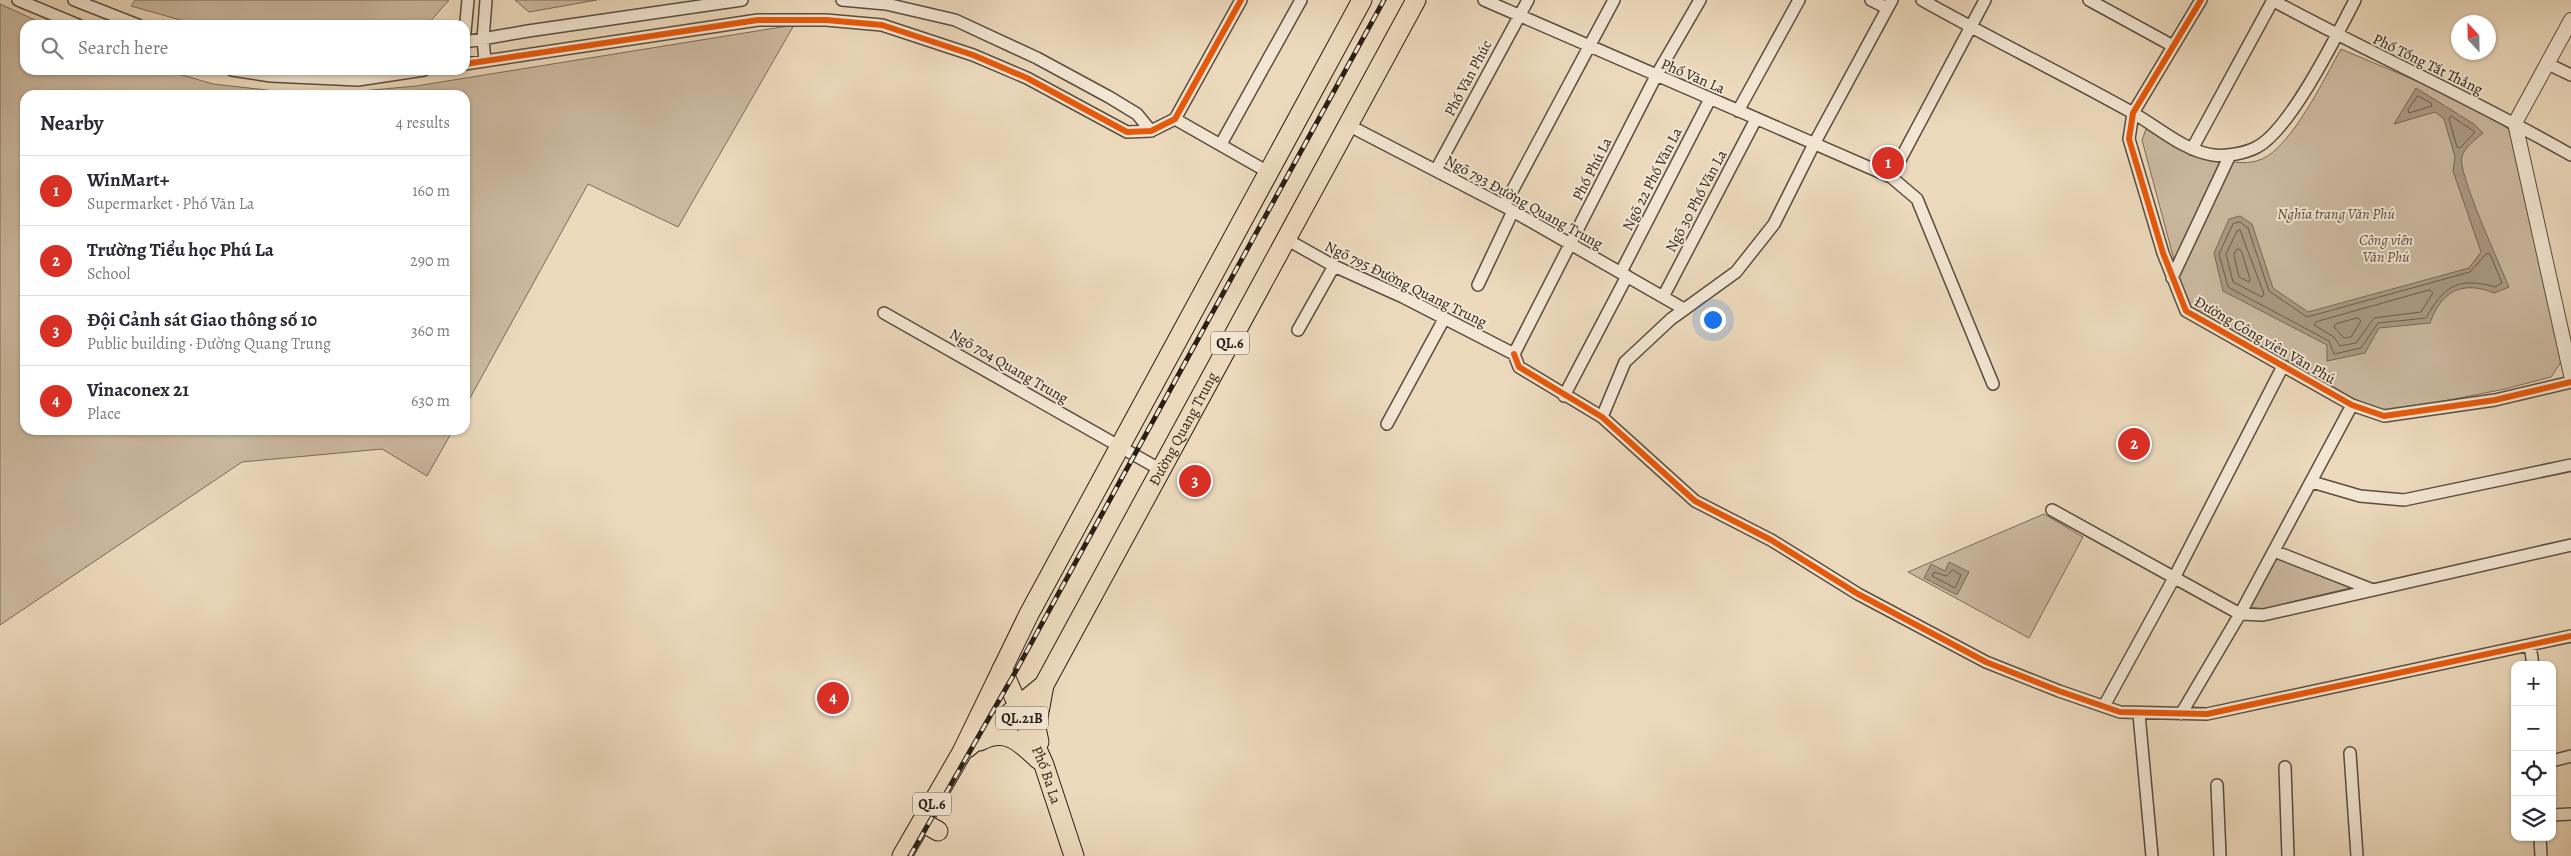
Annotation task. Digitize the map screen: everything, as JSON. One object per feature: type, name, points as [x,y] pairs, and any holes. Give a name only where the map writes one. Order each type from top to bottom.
[{"type":"highway","name":"Đường Quang Trung","points":[[902,856],[962,752],[1029,614],[1362,0]]},
{"type":"highway","name":"Đường Quang Trung","points":[[962,752],[1044,685],[1416,0]]},
{"type":"highway","name":"Phố Ba La","points":[[1002,670],[1044,765],[1074,856]]},
{"type":"highway","points":[[1044,685],[1036,728],[1044,765]]},
{"type":"highway","points":[[962,752],[993,735],[1001,735],[1011,737],[1023,745],[1044,765]]},
{"type":"highway","points":[[922,822],[938,831]]},
{"type":"street","points":[[18,0],[66,20]]},
{"type":"street","points":[[74,0],[125,20]]},
{"type":"street","points":[[466,20],[468,0]]},
{"type":"street","points":[[485,61],[483,39],[486,0]]},
{"type":"street","points":[[470,41],[742,0]]},
{"type":"street","points":[[842,0],[886,4],[956,20],[1036,58],[1109,97],[1137,114],[1151,132]]},
{"type":"street","points":[[470,60],[485,61],[758,20],[826,20],[882,25],[973,55],[1026,78],[1127,132],[1151,132],[1175,119],[1241,0]]},
{"type":"street","points":[[1221,144],[1301,0]]},
{"type":"street","name":"Phố Văn La","points":[[1484,0],[1891,177],[1918,199],[1993,384]]},
{"type":"street","name":"Phố Văn Phúc","points":[[1436,170],[1528,0]]},
{"type":"street","points":[[1478,285],[1509,209],[1588,46],[1614,0]]},
{"type":"street","name":"Phố Phú La","points":[[1514,354],[1656,76],[1700,0]]},
{"type":"street","points":[[1738,111],[1799,0]]},
{"type":"street","points":[[1602,417],[1625,362],[1684,309],[1736,272],[1774,224],[1814,144],[1889,4],[1871,0]]},
{"type":"street","points":[[1922,0],[1971,28],[2133,113],[2192,149],[2213,155],[2230,155],[2257,148],[2274,135],[2337,36],[2355,0]]},
{"type":"street","points":[[1891,177],[1971,28],[1984,0]]},
{"type":"street","points":[[2089,0],[2173,46]]},
{"type":"street","name":"Đường Công viên Văn Phú","points":[[2201,0],[2133,113],[2129,139],[2163,253],[2186,311],[2352,405],[2384,416],[2495,400],[2571,382]]},
{"type":"street","points":[[2192,149],[2273,0]]},
{"type":"street","name":"Phố Tống Tất Thắng","points":[[2273,0],[2337,36],[2515,123],[2571,155]]},
{"type":"street","points":[[2571,20],[2515,123],[2571,375]]},
{"type":"street","points":[[2548,64],[2571,75]]},
{"type":"street","points":[[264,75],[358,80],[391,75]]},
{"type":"street","name":"Ngõ 22 Phố Văn La","points":[[1564,396],[1710,99]]},
{"type":"street","points":[[1175,119],[1268,172]]},
{"type":"street","name":"Ngõ 30 Phố Văn La","points":[[1663,297],[1756,119]]},
{"type":"street","name":"Ngõ 793 Đường Quang Trung","points":[[1348,125],[1509,209],[1684,309]]},
{"type":"street","points":[[2172,278],[2230,155]]},
{"type":"street","name":"Ngõ 795 Đường Quang Trung","points":[[1286,239],[1334,266],[1444,318],[1514,354]]},
{"type":"street","points":[[1298,330],[1334,266]]},
{"type":"street","name":"Ngõ 704 Quang Trung","points":[[884,314],[1161,470]]},
{"type":"street","points":[[1387,424],[1444,318]]},
{"type":"street","points":[[1514,354],[1519,367],[1564,396],[1602,417],[1695,501],[1771,540],[1858,594],[1986,662],[2120,712],[2139,714],[2207,714],[2571,636]]},
{"type":"street","points":[[2104,706],[2174,578],[2283,366]]},
{"type":"street","points":[[2182,714],[2240,614],[2352,405]]},
{"type":"street","points":[[2312,482],[2360,496],[2404,500],[2571,465]]},
{"type":"street","points":[[2052,510],[2240,614],[2263,615],[2571,545]]},
{"type":"street","points":[[2274,551],[2373,590]]},
{"type":"street","points":[[2530,645],[2532,661]]},
{"type":"street","points":[[2139,714],[2152,856]]},
{"type":"street","points":[[2350,753],[2357,856]]},
{"type":"street","points":[[2556,760],[2571,756]]},
{"type":"street","points":[[2285,767],[2288,856]]},
{"type":"street","points":[[2217,785],[2220,856]]},
{"type":"street","points":[[2556,815],[2571,814]]},
{"type":"street","points":[[2540,841],[2541,856]]},
{"type":"green space","points":[[135,0],[449,0],[431,20],[180,20],[131,6]]},
{"type":"green space","points":[[515,0],[597,0],[529,12]]},
{"type":"green space","points":[[0,4],[35,20],[20,20],[20,75],[182,75],[213,84],[266,90],[20,90],[20,435],[450,435],[427,476],[382,449],[242,462],[0,625]]},
{"type":"green space","points":[[794,25],[678,227],[588,184],[470,398],[470,90],[372,90],[416,86]]},
{"type":"green space","name":"Công viên Văn Phú","points":[[2341,49],[2476,106],[2511,131],[2561,362],[2551,377],[2505,389],[2388,412],[2356,400],[2190,306],[2181,286],[2142,140],[2146,129],[2203,155],[2235,162],[2249,162],[2262,159],[2273,152],[2296,126]]},
{"type":"green space","points":[[2044,514],[2083,537],[2029,638],[1908,572]]},
{"type":"green space","points":[[2276,558],[2354,587],[2263,609],[2250,607]]},
{"type":"water","points":[[2416,88],[2474,124],[2483,133],[2466,149],[2462,156],[2462,165],[2472,198],[2509,287],[2494,293],[2472,288],[2454,291],[2440,303],[2430,323],[2379,328],[2365,353],[2327,361],[2327,345],[2223,291],[2214,253],[2229,219],[2240,216],[2252,224],[2273,288],[2308,312],[2469,268],[2481,252],[2453,171],[2455,157],[2444,119],[2435,112],[2394,124]]},
{"type":"water","points":[[1949,562],[1969,572],[1957,595],[1924,578],[1931,564],[1945,571]]},
{"type":"railway","points":[[910,856],[1017,669],[1384,0]]},
{"type":"cycle path","points":[[470,63],[758,20],[826,20],[882,25],[973,55],[1027,78],[1127,132],[1151,131],[1175,119],[1241,0]]},
{"type":"cycle path","points":[[2201,0],[2133,113],[2129,139],[2163,253],[2186,311],[2352,405],[2384,416],[2495,400],[2571,382]]},
{"type":"cycle path","points":[[1514,354],[1519,367],[1602,417],[1695,501],[1771,540],[1858,594],[1986,662],[2059,691],[2120,712],[2207,714],[2571,636]]},
{"type":"place","name":"WinMart+","points":[[1888,163]]},
{"type":"place","name":"Trường Tiểu học Phú La","points":[[2134,444]]},
{"type":"place","name":"Đội Cảnh sát Giao thông số 10","points":[[1195,481]]},
{"type":"place","name":"Vinaconex 21","points":[[833,698]]},
{"type":"park label","name":"Nghĩa trang Văn Phú","points":[[2336,214]]}]
